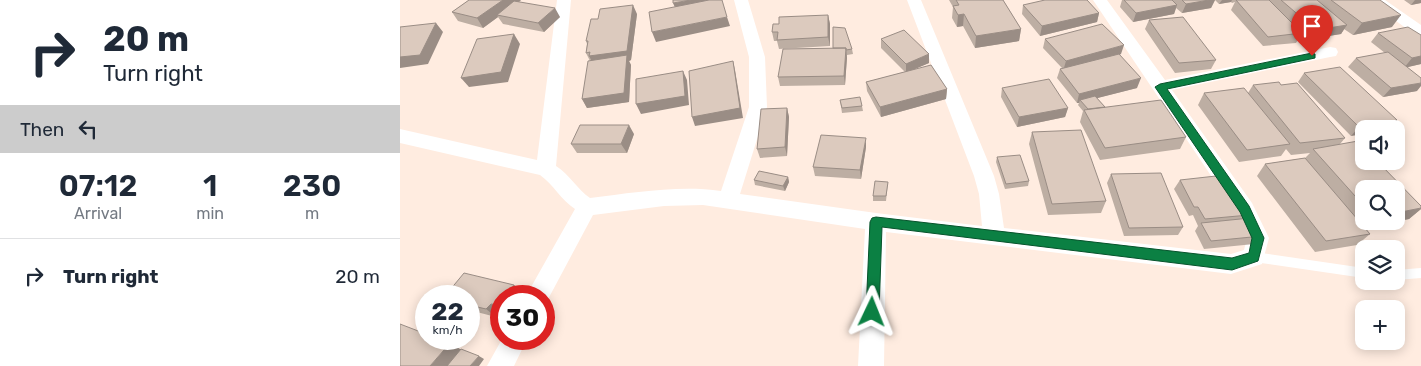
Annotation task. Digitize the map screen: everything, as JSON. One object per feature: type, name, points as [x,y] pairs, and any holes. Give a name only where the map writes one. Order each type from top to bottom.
[{"type":"street","points":[[546,169],[564,0]]},
{"type":"street","points":[[728,200],[758,107],[757,57],[741,0]]},
{"type":"street","points":[[914,0],[984,176],[989,194],[994,236]]},
{"type":"street","points":[[400,136],[546,169],[558,177],[574,198],[587,207],[664,198],[703,197],[876,222],[1232,264],[1254,257],[1258,238],[1245,209],[1100,0]]},
{"type":"street","points":[[1375,0],[1421,32]]},
{"type":"street","points":[[1404,20],[1421,17]]},
{"type":"street","points":[[1160,87],[1330,52]]},
{"type":"street","points":[[544,285],[587,207]]},
{"type":"street","points":[[870,366],[876,222]]},
{"type":"street","points":[[500,366],[509,350]]},
{"type":"lane","points":[[1254,257],[1355,272]]},
{"type":"lane","points":[[1405,275],[1421,274]]},
{"type":"building","points":[[469,0],[503,0],[477,18],[452,12]]},
{"type":"building","points":[[673,0],[691,0],[673,3]]},
{"type":"building","points":[[709,0],[722,0],[727,17],[652,32],[649,12]]},
{"type":"building","points":[[956,0],[1003,0],[1021,29],[976,36],[964,14],[958,15],[953,6],[959,5]]},
{"type":"building","points":[[1045,0],[1087,0],[1099,13],[1042,26],[1023,5]]},
{"type":"building","points":[[1124,0],[1172,0],[1177,5],[1136,13]]},
{"type":"building","points":[[1182,0],[1209,0],[1186,4]]},
{"type":"building","points":[[1236,0],[1269,0],[1302,33],[1268,37]]},
{"type":"building","points":[[1281,0],[1317,0],[1347,25],[1316,30]]},
{"type":"building","points":[[1331,0],[1380,0],[1401,15],[1362,23]]},
{"type":"building","points":[[514,1],[555,8],[538,23],[497,15]]},
{"type":"building","points":[[633,5],[627,51],[589,56],[590,52],[586,53],[588,41],[586,41],[591,19],[598,19],[600,9]]},
{"type":"building","points":[[828,15],[828,37],[777,40],[778,32],[772,32],[773,24],[779,24],[779,17]]},
{"type":"building","points":[[1183,17],[1216,60],[1179,63],[1149,20]]},
{"type":"building","points":[[436,23],[420,55],[400,57],[400,27]]},
{"type":"building","points":[[1102,24],[1124,45],[1066,61],[1045,39]]},
{"type":"building","points":[[833,27],[845,28],[852,49],[833,48]]},
{"type":"building","points":[[1408,27],[1421,35],[1421,56],[1412,58],[1378,33]]},
{"type":"building","points":[[904,30],[929,54],[906,64],[881,39]]},
{"type":"building","points":[[514,34],[501,72],[461,78],[477,39]]},
{"type":"building","points":[[846,48],[844,76],[778,77],[783,49]]},
{"type":"building","points":[[1388,52],[1421,78],[1421,83],[1391,88],[1356,58]]},
{"type":"building","points":[[1119,54],[1141,78],[1079,94],[1060,69]]},
{"type":"building","points":[[627,55],[624,93],[582,99],[588,61]]},
{"type":"building","points":[[733,61],[740,108],[692,117],[689,71]]},
{"type":"building","points":[[931,65],[947,89],[880,107],[866,82]]},
{"type":"building","points":[[1340,67],[1397,120],[1355,120],[1355,123],[1304,73]]},
{"type":"building","points":[[683,71],[685,96],[636,104],[636,79]]},
{"type":"building","points":[[1049,79],[1068,108],[1019,117],[1002,88]]},
{"type":"building","points":[[1279,82],[1281,85],[1297,83],[1345,138],[1300,143],[1253,85]]},
{"type":"building","points":[[1244,88],[1290,144],[1247,150],[1204,93]]},
{"type":"building","points":[[1095,96],[1105,107],[1088,109],[1080,100]]},
{"type":"building","points":[[860,97],[862,106],[842,108],[840,100]]},
{"type":"building","points":[[1161,100],[1186,137],[1105,148],[1084,110]]},
{"type":"building","points":[[787,108],[785,147],[757,149],[761,109]]},
{"type":"building","points":[[580,125],[629,125],[621,144],[571,144]]},
{"type":"building","points":[[1081,130],[1106,201],[1052,204],[1032,132]]},
{"type":"building","points":[[821,135],[866,138],[860,170],[813,167]]},
{"type":"building","points":[[1355,142],[1355,170],[1386,170],[1396,180],[1355,180],[1355,196],[1313,149]]},
{"type":"building","points":[[1020,155],[1029,181],[1006,184],[997,157]]},
{"type":"building","points":[[1305,158],[1355,216],[1355,230],[1367,230],[1370,234],[1326,241],[1265,164]]},
{"type":"building","points":[[759,171],[788,177],[783,186],[754,180]]},
{"type":"building","points":[[1161,173],[1183,227],[1129,228],[1111,174]]},
{"type":"building","points":[[1225,175],[1249,215],[1205,219],[1198,207],[1194,207],[1180,180]]},
{"type":"building","points":[[875,181],[888,182],[886,196],[873,196]]},
{"type":"building","points":[[1405,190],[1421,206],[1421,208],[1405,211]]},
{"type":"building","points":[[1250,218],[1262,236],[1211,241],[1201,223]]},
{"type":"building","points":[[464,273],[514,285],[490,285],[490,305],[486,309],[480,308],[480,285],[454,285]]},
{"type":"building","points":[[400,324],[415,330],[415,350],[444,350],[430,366],[400,366]]},
{"type":"building","points":[[460,350],[479,356],[470,366],[447,366]]},
{"type":"route","points":[[872,312],[876,222],[1232,264],[1254,257],[1258,238],[1245,209],[1160,87],[1312,56]]}]
